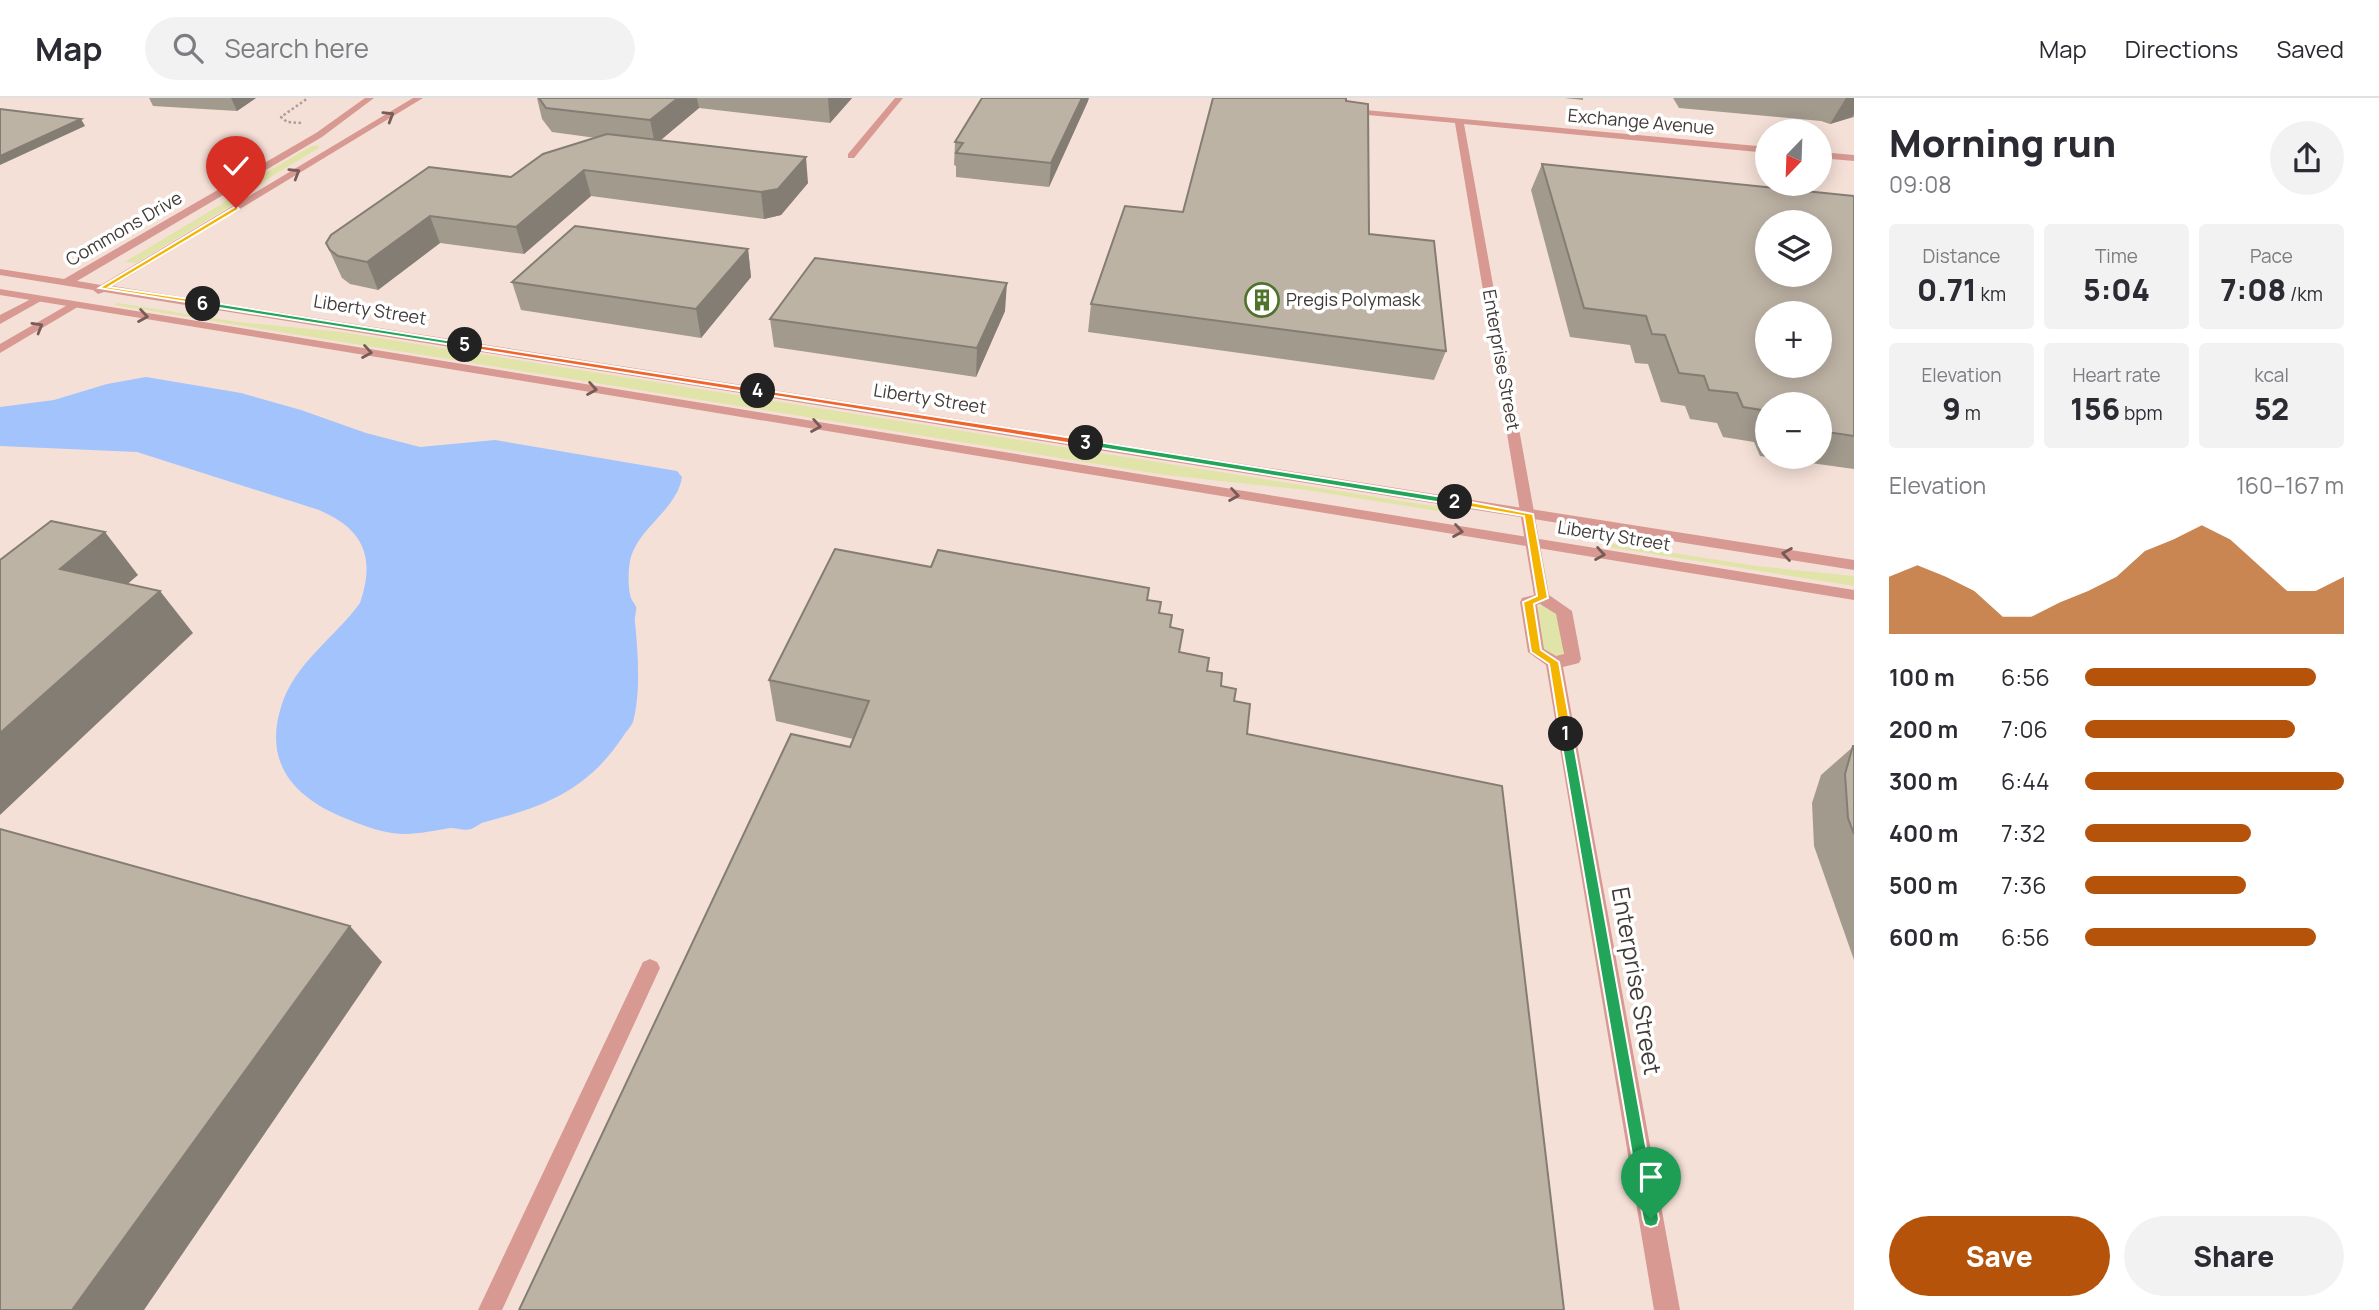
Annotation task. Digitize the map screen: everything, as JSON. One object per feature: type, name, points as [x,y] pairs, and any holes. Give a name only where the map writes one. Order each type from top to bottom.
[{"type":"street","name":"Commons Drive","points":[[0,320],[319,135],[370,98]]},
{"type":"street","name":"Commons Drive","points":[[0,349],[419,98]]},
{"type":"street","points":[[851,156],[899,98]]},
{"type":"street","name":"Exchange Avenue","points":[[1330,108],[1755,149]]},
{"type":"street","name":"Enterprise Street","points":[[1459,121],[1542,598]]},
{"type":"street","points":[[1832,156],[1854,159]]},
{"type":"street","name":"Liberty Street","points":[[0,272],[1854,565]]},
{"type":"street","name":"Liberty Street","points":[[0,292],[1854,595]]},
{"type":"street","points":[[1542,598],[1564,611],[1573,659],[1554,662],[1536,652],[1528,602],[1542,598]]},
{"type":"street","name":"Enterprise Street","points":[[1554,662],[1667,1310]]},
{"type":"lane","points":[[490,1310],[650,968]]},
{"type":"path","points":[[305,124],[287,122],[281,117],[308,98]]},
{"type":"shaded area","points":[[0,98],[1854,98],[1854,1310],[0,1310]]},
{"type":"green space","points":[[318,145],[319,148],[272,176],[229,207],[136,263],[125,262],[220,205],[260,176]]},
{"type":"green space","points":[[118,303],[238,322],[342,332],[1446,508],[1444,512],[1306,490],[1165,475],[114,305]]},
{"type":"green space","points":[[1609,543],[1757,566],[1854,576],[1854,586],[1609,547]]},
{"type":"green space","points":[[1542,605],[1557,614],[1564,650],[1562,656],[1554,657],[1543,650],[1536,608]]},
{"type":"water","points":[[146,377],[241,393],[366,433],[420,447],[495,440],[677,471],[682,477],[679,489],[640,539],[630,561],[629,590],[636,606],[636,710],[632,724],[610,754],[596,770],[564,793],[468,830],[450,828],[407,834],[369,828],[329,811],[299,790],[281,763],[277,746],[281,707],[287,691],[305,664],[360,603],[367,571],[366,558],[356,535],[319,510],[137,452],[0,446],[0,407],[54,400],[107,384]]},
{"type":"building","points":[[539,98],[678,98],[650,120],[546,108]]},
{"type":"building","points":[[982,98],[1082,98],[1051,163],[956,153],[963,143],[955,142]]},
{"type":"building","points":[[1213,98],[1346,98],[1346,101],[1368,104],[1369,234],[1434,241],[1446,351],[1091,304],[1125,206],[1183,212]]},
{"type":"building","points":[[0,109],[81,119],[0,156]]},
{"type":"building","points":[[607,134],[806,157],[778,189],[761,192],[584,170],[516,227],[430,216],[367,262],[338,256],[326,243],[331,235],[429,167],[511,177],[543,154]]},
{"type":"building","points":[[1542,164],[1755,186],[1755,196],[1832,196],[1832,194],[1854,196],[1854,436],[1832,433],[1832,392],[1755,392],[1755,409],[1743,407],[1737,393],[1709,390],[1704,376],[1679,373],[1665,335],[1652,334],[1646,316],[1584,308]]},
{"type":"building","points":[[575,226],[748,249],[696,309],[512,282]]},
{"type":"building","points":[[815,258],[1007,283],[977,348],[770,319]]},
{"type":"building","points":[[51,521],[105,532],[60,569],[160,591],[0,733],[0,560]]},
{"type":"building","points":[[835,549],[931,567],[938,550],[1149,588],[1147,600],[1161,602],[1159,613],[1172,615],[1170,627],[1183,630],[1179,652],[1209,658],[1207,671],[1222,673],[1221,686],[1236,689],[1234,701],[1250,704],[1247,734],[1502,786],[1564,1310],[519,1310],[791,734],[850,747],[869,701],[769,680]]},
{"type":"building","points":[[1853,746],[1854,834],[1848,818],[1845,774]]},
{"type":"building","points":[[0,829],[350,926],[72,1310],[0,1310]]},
{"type":"place","name":"Pregis Polymask","points":[[1262,300]]},
{"type":"route","points":[[236,208],[102,288],[1528,514],[1542,598],[1528,602],[1536,652],[1554,662],[1651,1219]]}]
